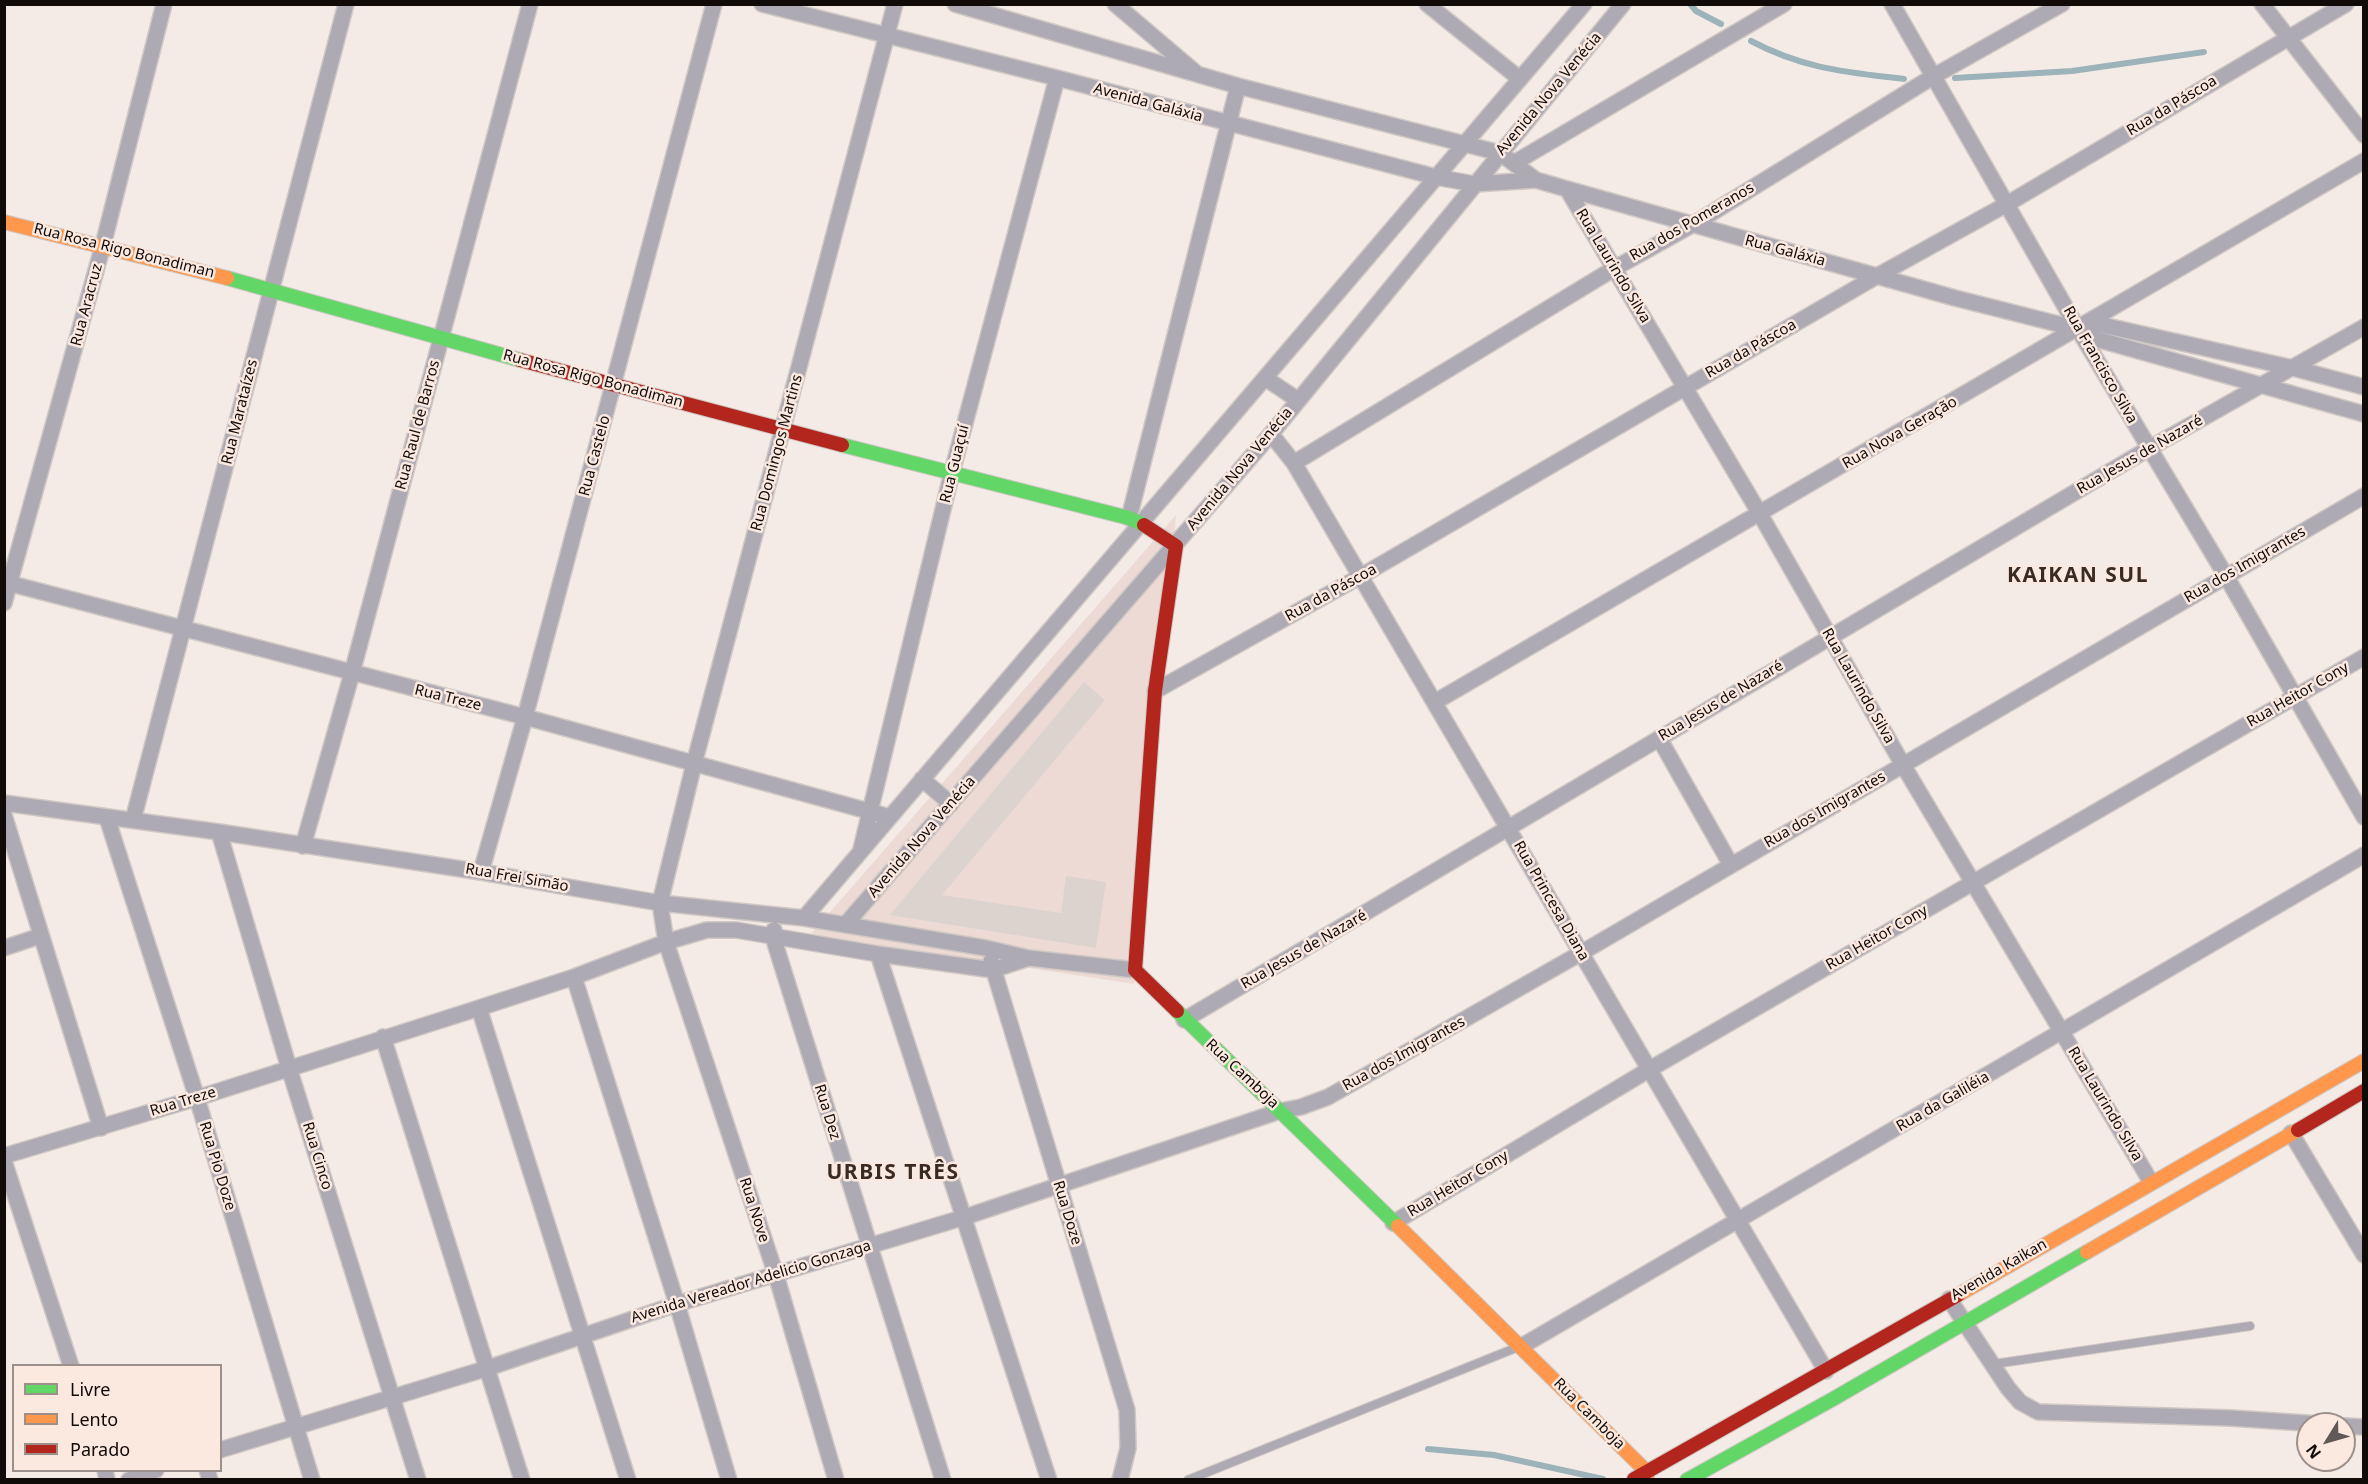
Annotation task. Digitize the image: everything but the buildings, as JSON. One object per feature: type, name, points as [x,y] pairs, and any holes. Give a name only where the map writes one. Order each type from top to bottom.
[{"type":"street","name":"Rua Aracruz","points":[[4,603],[7,583],[103,245],[164,4]]},
{"type":"street","name":"Rua Marataízes","points":[[133,820],[346,4]]},
{"type":"street","name":"Rua Raul de Barros","points":[[303,846],[352,673],[530,4]]},
{"type":"street","name":"Rua Castelo","points":[[481,872],[614,386],[714,4]]},
{"type":"street","name":"Avenida Galáxia","points":[[762,4],[1436,177],[1474,184],[1536,180]]},
{"type":"street","name":"Rua Domingos Martins","points":[[660,903],[694,764],[895,4]]},
{"type":"street","points":[[955,4],[1238,86],[1500,153]]},
{"type":"street","points":[[1115,4],[1200,75]]},
{"type":"street","points":[[1427,4],[1520,79]]},
{"type":"street","points":[[1566,4],[1570,20]]},
{"type":"street","name":"Avenida Nova Venécia","points":[[804,918],[922,779],[1135,520],[1265,378],[1584,4]]},
{"type":"street","name":"Avenida Nova Venécia","points":[[845,925],[1271,434],[1623,4]]},
{"type":"street","points":[[1514,163],[1784,4]]},
{"type":"street","name":"Rua Francisco Silva","points":[[1892,4],[2007,204],[2083,328],[2148,449],[2226,576],[2364,818]]},
{"type":"street","name":"Rua dos Pomeranos","points":[[1294,463],[1615,268],[1692,225],[1934,76],[2062,4]]},
{"type":"street","points":[[2262,4],[2364,135]]},
{"type":"street","name":"Rua da Páscoa","points":[[1155,691],[1361,576],[1876,276],[2007,204],[2346,4]]},
{"type":"street","name":"Rua Guaçuí","points":[[860,852],[952,472],[1057,78]]},
{"type":"street","points":[[1135,520],[1238,86]]},
{"type":"street","name":"Rua Galáxia","points":[[1500,153],[1536,180],[1876,276],[2083,328],[2293,368],[2364,387]]},
{"type":"street","name":"Rua Nova Geração","points":[[1435,702],[2083,328],[2364,161]]},
{"type":"street","name":"Rua Laurindo Silva","points":[[1567,189],[2151,1182]]},
{"type":"street","name":"Rua Rosa Rigo Bonadiman","points":[[4,222],[272,289],[441,339],[614,386],[1135,520],[1176,546]]},
{"type":"street","name":"Rua Jesus de Nazaré","points":[[1184,1020],[1509,830],[1830,636],[2148,449],[2364,327]]},
{"type":"street","name":"Rua Galáxia","points":[[2083,328],[2260,386],[2364,414]]},
{"type":"street","points":[[1265,378],[1298,400]]},
{"type":"street","name":"Rua Princesa Diana","points":[[1271,434],[1294,463],[1361,576],[1826,1371]]},
{"type":"street","name":"Rua dos Imigrantes","points":[[1280,1111],[1301,1107],[1328,1097],[1581,953],[2364,496]]},
{"type":"street","points":[[1136,970],[1155,691],[1176,546]]},
{"type":"street","name":"Rua Treze","points":[[7,583],[525,717],[890,817]]},
{"type":"street","name":"Rua Heitor Cony","points":[[1393,1223],[1650,1069],[2364,657]]},
{"type":"street","points":[[1659,738],[1731,865]]},
{"type":"street","points":[[922,779],[951,804]]},
{"type":"street","name":"Rua Frei Simão","points":[[4,804],[219,832],[481,872],[660,903],[804,918],[987,948],[1029,958],[1136,970]]},
{"type":"street","points":[[4,815],[101,1128]]},
{"type":"street","name":"Rua Pio Doze","points":[[107,819],[196,1098],[312,1479]]},
{"type":"street","name":"Rua Cinco","points":[[219,832],[289,1068],[418,1479]]},
{"type":"street","name":"Rua da Galiléia","points":[[1522,1346],[1737,1219],[2063,1033],[2364,855]]},
{"type":"street","name":"Rua Nove","points":[[660,903],[666,942],[776,1275],[836,1479]]},
{"type":"street","points":[[772,937],[777,915]]},
{"type":"street","name":"Rua Treze","points":[[4,1156],[101,1128],[479,1008],[574,977],[666,942],[707,930],[736,930],[772,937]]},
{"type":"street","points":[[4,948],[40,936]]},
{"type":"street","name":"Rua Frei Simão","points":[[772,937],[993,970],[1029,958]]},
{"type":"street","name":"Rua Dez","points":[[772,937],[943,1479]]},
{"type":"street","name":"Rua Doze","points":[[987,948],[1127,1410],[1128,1448],[1120,1479]]},
{"type":"street","points":[[878,954],[1049,1479]]},
{"type":"street","name":"Rua Camboja","points":[[1136,970],[1184,1020],[1522,1346],[1647,1476]]},
{"type":"street","points":[[574,977],[677,1304],[729,1479]]},
{"type":"street","points":[[479,1008],[628,1479]]},
{"type":"street","points":[[383,1037],[522,1479]]},
{"type":"street","name":"Avenida Kaikan","points":[[1633,1479],[1647,1476],[2151,1182],[2364,1061]]},
{"type":"street","name":"Avenida Kaikan","points":[[1687,1479],[1833,1399],[2364,1091]]},
{"type":"street","name":"Avenida Vereador Adelicio Gonzaga","points":[[222,1449],[488,1368],[677,1304],[965,1217],[1280,1111]]},
{"type":"street","points":[[2292,1134],[2364,1255]]},
{"type":"street","points":[[4,1161],[70,1364]]},
{"type":"street","points":[[1949,1299],[2020,1402],[2038,1412],[2296,1422]]},
{"type":"street","points":[[129,1479],[150,1472]]},
{"type":"lane","points":[[1994,1364],[2250,1326]]},
{"type":"lane","points":[[1188,1479],[1522,1346]]},
{"type":"shaded area","points":[[1176,515],[1151,831],[1134,984],[810,935]]},
{"type":"waterway","points":[[1690,4],[1696,11],[1721,24]]},
{"type":"waterway","points":[[1751,41],[1789,58],[1826,68],[1904,79]]},
{"type":"waterway","points":[[1955,78],[2072,71],[2204,52]]},
{"type":"waterway","points":[[1428,1449],[1494,1455],[1603,1479]]},
{"type":"traffic: fast","points":[[227,278],[520,360]]},
{"type":"traffic: fast","points":[[842,445],[1129,518],[1144,525]]},
{"type":"traffic: fast","points":[[1177,1011],[1398,1226]]},
{"type":"traffic: fast","points":[[1687,1480],[1833,1399],[2087,1252]]},
{"type":"traffic: slow","points":[[4,222],[227,278]]},
{"type":"traffic: slow","points":[[1958,1295],[2364,1061]]},
{"type":"traffic: slow","points":[[2087,1252],[2298,1130]]},
{"type":"traffic: slow","points":[[1398,1226],[1647,1472],[1647,1480]]},
{"type":"traffic: jam","points":[[520,360],[842,445]]},
{"type":"traffic: jam","points":[[1144,525],[1176,546],[1155,691],[1135,970],[1177,1011]]},
{"type":"traffic: jam","points":[[2298,1130],[2364,1091]]},
{"type":"traffic: jam","points":[[1634,1479],[1958,1295]]},
{"type":"district","name":"KAIKAN SUL","points":[[2078,576]]},
{"type":"district","name":"URBIS TRÊS","points":[[893,1173]]}]
